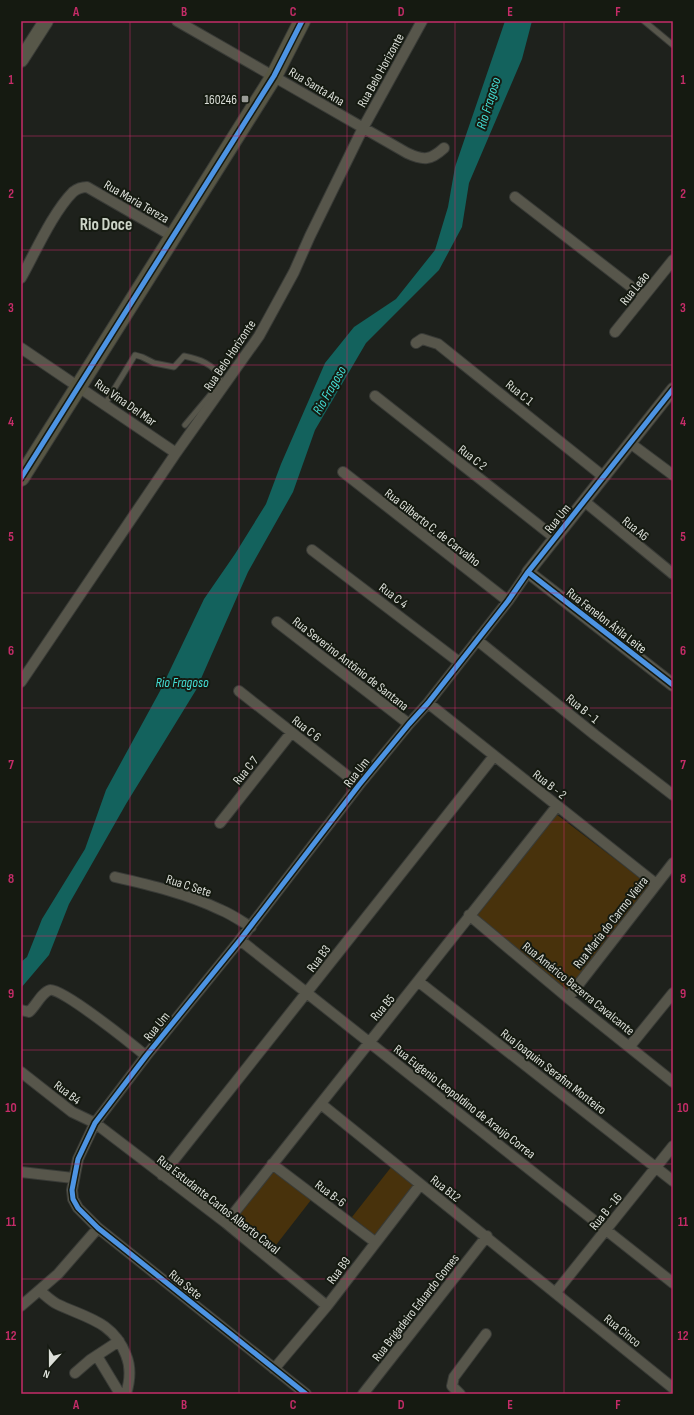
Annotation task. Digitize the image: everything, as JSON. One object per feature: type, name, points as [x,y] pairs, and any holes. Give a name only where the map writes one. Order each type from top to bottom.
[{"type":"main road","points":[[21,60],[46,21]]},
{"type":"main road","points":[[21,478],[274,76],[302,21]]},
{"type":"street","name":"Rua Belo Horizonte","points":[[21,682],[176,453],[259,336],[277,306],[363,128],[422,21]]},
{"type":"street","name":"Rua Santa Ana","points":[[183,22],[417,158],[427,159],[437,156],[444,148]]},
{"type":"street","name":"Rua Maria Tereza","points":[[21,278],[64,203],[81,187],[88,187],[174,237]]},
{"type":"street","points":[[515,197],[643,296]]},
{"type":"street","name":"Rua Leão","points":[[615,332],[673,260]]},
{"type":"street","name":"Rua C 1","points":[[416,343],[422,339],[438,344],[604,476]]},
{"type":"street","name":"Rua Vina Del Mar","points":[[21,348],[80,386],[176,453]]},
{"type":"street","name":"Rua Um","points":[[73,1178],[78,1159],[95,1124],[146,1056],[240,940],[359,785],[428,703],[508,602],[528,572],[673,389]]},
{"type":"street","name":"Rua C 2","points":[[374,396],[555,538]]},
{"type":"street","points":[[630,443],[673,475]]},
{"type":"street","name":"Rua Gilberto C. de Carvalho","points":[[343,472],[508,602]]},
{"type":"street","name":"Rua A6","points":[[584,502],[673,574]]},
{"type":"street","name":"Rua C 4","points":[[312,550],[459,662]]},
{"type":"street","name":"Rua Fenelon Átila Leite","points":[[528,572],[673,685]]},
{"type":"street","name":"Rua Severino Antônio de Santana","points":[[277,622],[409,724]]},
{"type":"street","name":"Rua B - 1","points":[[477,640],[673,795]]},
{"type":"street","name":"Rua C 6","points":[[239,691],[359,785]]},
{"type":"street","name":"Rua B - 2","points":[[428,703],[656,884]]},
{"type":"street","name":"Rua C 7","points":[[220,823],[291,733]]},
{"type":"street","name":"Rua B3","points":[[162,1175],[308,993],[494,756]]},
{"type":"street","name":"Rua B5","points":[[226,1223],[369,1042],[419,982],[469,915],[557,806]]},
{"type":"street","name":"Rua Maria do Carmo Vieira","points":[[568,998],[673,863]]},
{"type":"street","name":"Rua C Sete","points":[[115,877],[137,882],[202,902],[222,910],[250,927]]},
{"type":"street","name":"Rua Américo Bezerra Cavalcante","points":[[469,915],[568,998],[630,1046],[673,1082]]},
{"type":"street","name":"Rua Eugenio Leopoldino de Araujo Correa","points":[[240,940],[607,1229],[673,1283]]},
{"type":"street","name":"Rua Joaquim Serafim Monteiro","points":[[419,982],[673,1182]]},
{"type":"street","points":[[21,1010],[29,1012],[47,990],[52,989],[59,992],[97,1018],[146,1056]]},
{"type":"street","points":[[630,1046],[673,993]]},
{"type":"street","name":"Rua B4","points":[[24,1075],[72,1112],[95,1124]]},
{"type":"street","name":"Rua B12","points":[[321,1104],[420,1185],[487,1236],[556,1292]]},
{"type":"street","name":"Rua Estudante Carlos Alberto Caval","points":[[95,1124],[226,1223],[327,1306]]},
{"type":"street","name":"Rua B - 16","points":[[556,1292],[673,1146]]},
{"type":"street","name":"Rua B-6","points":[[272,1164],[375,1242]]},
{"type":"street","points":[[21,1172],[73,1178]]},
{"type":"street","name":"Rua Sete","points":[[73,1178],[73,1199],[78,1208],[98,1228],[306,1394]]},
{"type":"street","name":"Rua B9","points":[[274,1369],[327,1306],[420,1185]]},
{"type":"street","points":[[21,1306],[58,1274],[98,1228]]},
{"type":"street","name":"Rua Brigadeiro Eduardo Gomes","points":[[363,1394],[487,1236]]},
{"type":"street","points":[[40,1291],[56,1304],[107,1327],[114,1333],[127,1357],[130,1370],[126,1394]]},
{"type":"street","name":"Rua Cinco","points":[[556,1292],[673,1388]]},
{"type":"street","points":[[460,1394],[452,1386],[454,1378],[486,1334]]},
{"type":"street","points":[[75,1373],[119,1341]]},
{"type":"street","points":[[97,1356],[120,1394]]},
{"type":"lane","points":[[644,21],[673,44]]},
{"type":"lane","points":[[105,404],[135,355],[154,363],[174,367],[184,356],[198,359],[217,370],[220,378],[216,388],[185,425]]},
{"type":"shaded area","points":[[556,814],[649,885],[568,993],[474,919]]},
{"type":"shaded area","points":[[392,1166],[416,1185],[375,1236],[352,1217]]},
{"type":"shaded area","points":[[274,1170],[311,1200],[269,1254],[232,1224]]},
{"type":"water","name":"Rio Fragoso","points":[[505,21],[532,21],[522,59],[469,183],[462,227],[439,270],[366,343],[315,430],[293,492],[248,572],[196,690],[126,804],[69,904],[49,955],[21,988],[21,962],[27,957],[42,919],[85,849],[106,790],[160,691],[204,599],[235,554],[266,504],[281,464],[325,363],[354,327],[396,299],[435,250],[448,207],[455,167]]},
{"type":"cycle path","points":[[21,478],[274,76],[302,21]]},
{"type":"cycle path","points":[[306,1394],[98,1228],[78,1208],[73,1199],[72,1190],[78,1159],[95,1123],[146,1056],[240,940],[359,785],[428,703],[508,601],[528,572],[673,389]]},
{"type":"cycle path","points":[[528,572],[673,685]]},
{"type":"place","name":"160246","points":[[245,99]]},
{"type":"district","name":"Rio Doce","points":[[106,224]]}]
